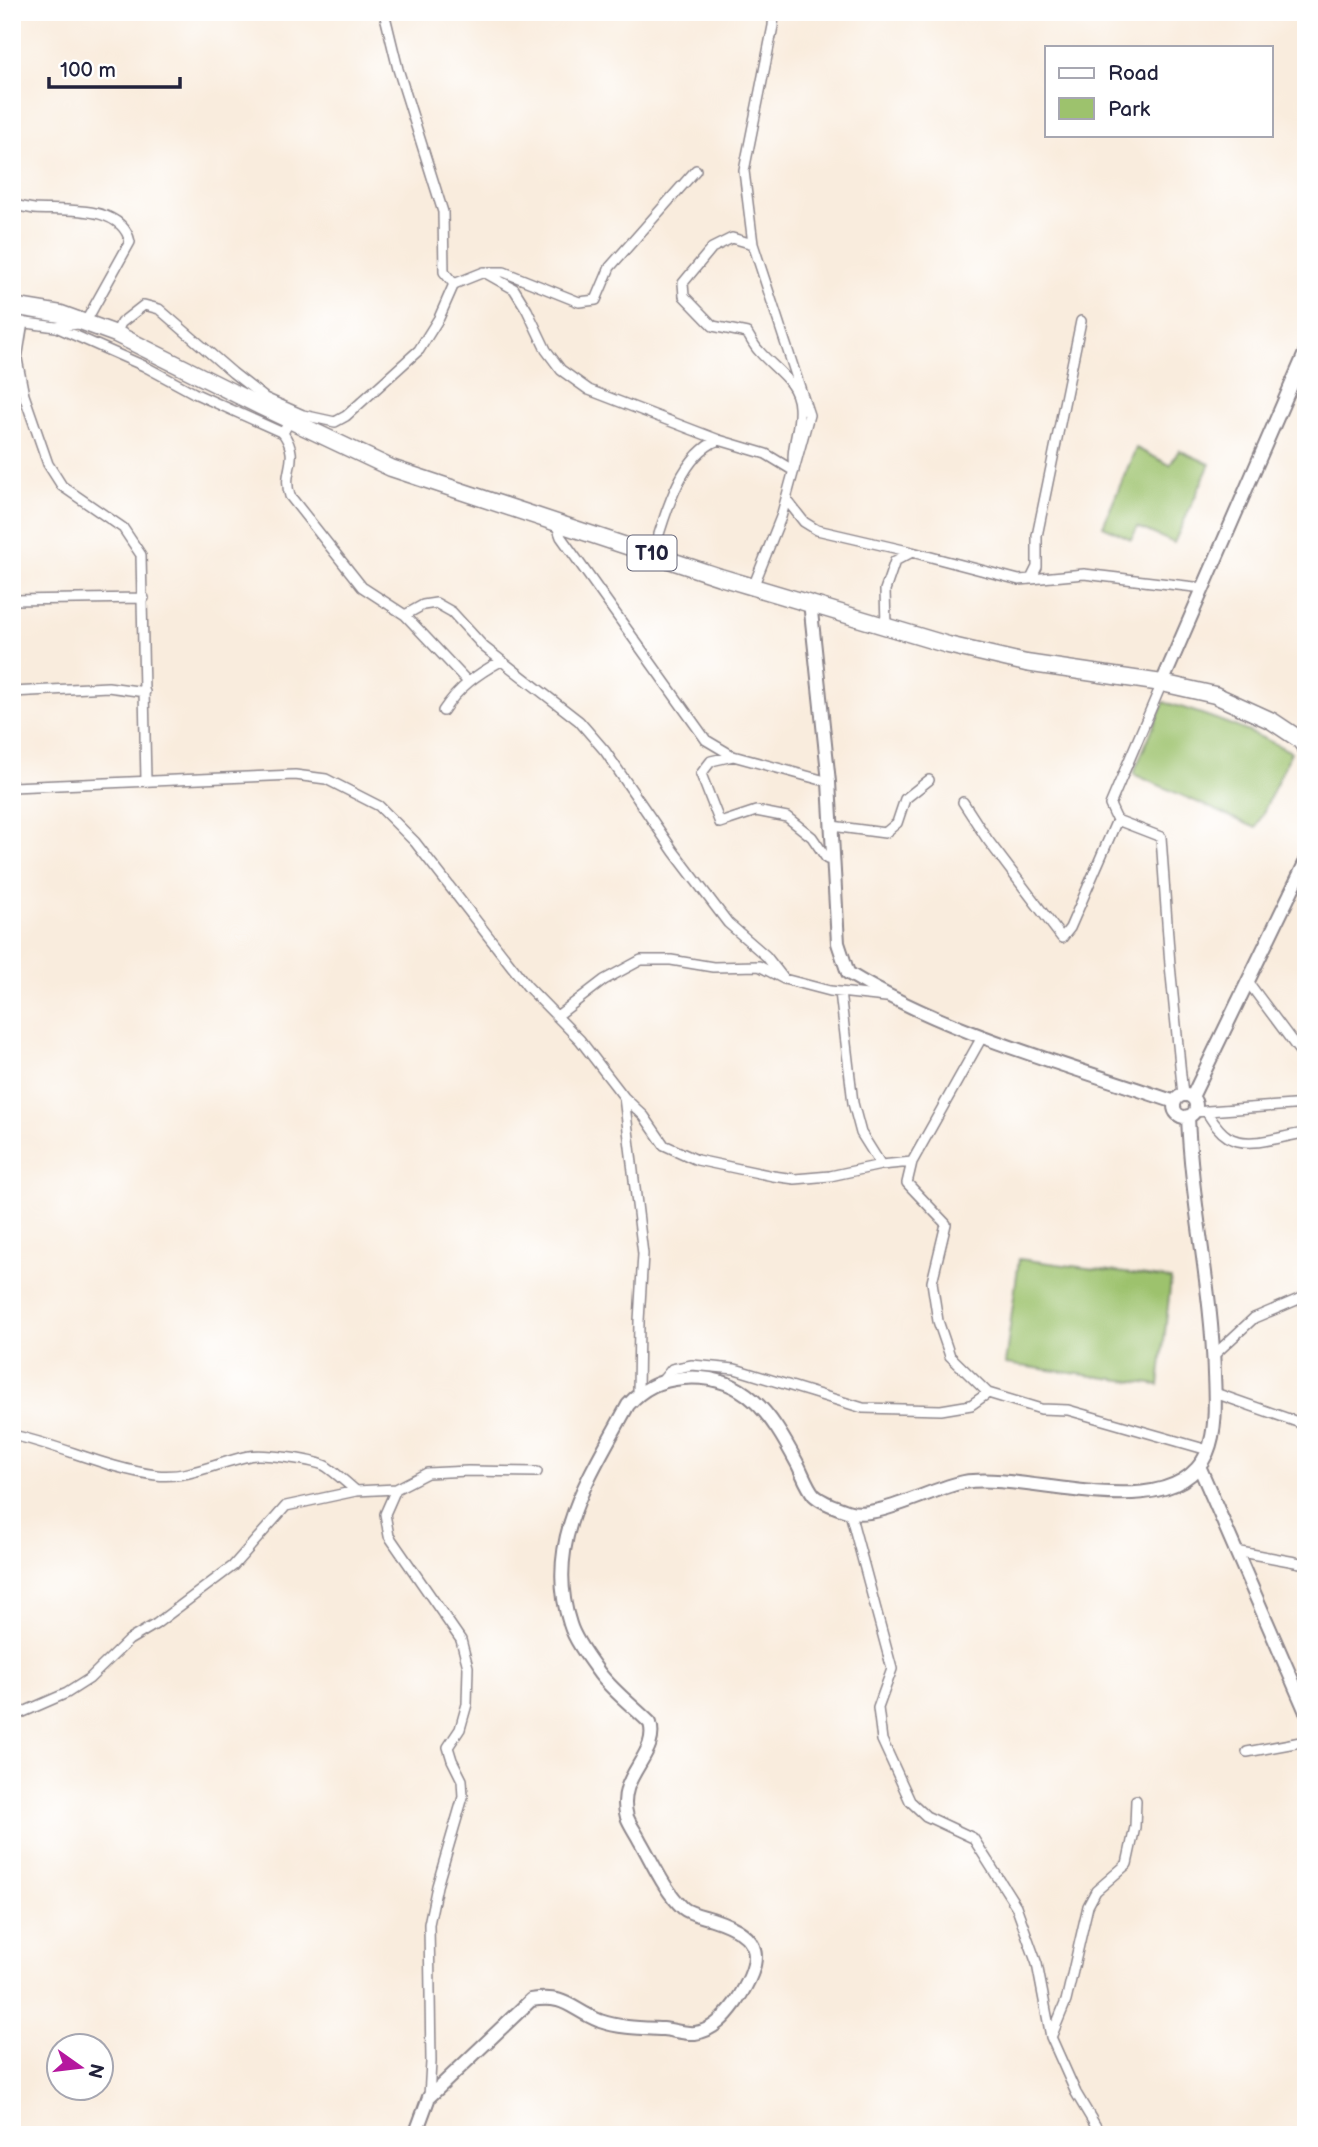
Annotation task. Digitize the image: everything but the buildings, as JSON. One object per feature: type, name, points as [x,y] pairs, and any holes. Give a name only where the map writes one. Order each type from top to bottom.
[{"type":"highway","name":"T10","points":[[12,306],[61,314],[116,334],[155,362],[263,402],[286,426],[391,468],[753,587],[948,645],[1026,663],[1161,682],[1215,695],[1272,721],[1299,739],[1306,748]]},
{"type":"main road","points":[[1161,682],[1306,351]]},
{"type":"main road","points":[[415,2135],[429,2097],[531,2000],[549,1997],[563,2000],[597,2020],[618,2026],[696,2033],[725,2018],[754,1971],[756,1951],[744,1933],[733,1925],[685,1910],[669,1892],[628,1817],[628,1781],[650,1745],[653,1733],[650,1723],[601,1676],[570,1627],[561,1588],[571,1517],[577,1500],[628,1405],[638,1394],[662,1381],[710,1378],[734,1386],[759,1404],[778,1427],[815,1496],[850,1513],[870,1514],[954,1484],[970,1481],[1046,1485],[1113,1494],[1154,1492],[1183,1480],[1199,1466],[1208,1450],[1215,1393],[1214,1355],[1189,1149],[1196,1102],[982,1037],[887,997],[848,973],[838,943],[829,782],[810,603]]},
{"type":"main road","points":[[1196,1113],[1179,1114],[1175,1109],[1248,982],[1306,861]]},
{"type":"main road","points":[[1199,1466],[1306,1712]]},
{"type":"street","points":[[383,12],[443,212],[444,272],[454,285]]},
{"type":"street","points":[[753,587],[786,499],[809,415],[753,244],[744,171],[774,12]]},
{"type":"street","points":[[116,334],[121,323],[144,305],[159,309],[263,402],[335,422],[346,416],[419,350],[439,318],[454,285],[484,272],[504,272],[579,303],[596,300],[610,267],[696,170]]},
{"type":"street","points":[[12,204],[30,209],[86,210],[118,222],[128,232],[130,242],[85,323],[56,327]]},
{"type":"street","points":[[753,244],[732,238],[712,248],[682,283],[684,296],[713,326],[747,332],[758,350],[790,380],[799,405],[799,429],[792,458],[794,471]]},
{"type":"street","points":[[484,272],[514,289],[546,350],[561,370],[589,390],[719,440],[766,454],[794,471]]},
{"type":"street","points":[[12,321],[56,327],[155,362],[194,393],[286,426],[293,458],[286,483],[290,496],[362,587],[405,615],[468,682]]},
{"type":"street","points":[[1031,579],[1037,567],[1037,536],[1081,321]]},
{"type":"street","points":[[23,322],[18,359],[24,395],[48,464],[62,486],[123,528],[141,555],[146,780]]},
{"type":"street","points":[[653,554],[670,499],[697,452],[719,440]]},
{"type":"street","points":[[786,499],[804,522],[817,530],[1018,580],[1084,574],[1203,588]]},
{"type":"street","points":[[556,521],[561,537],[706,740],[733,756],[829,782]]},
{"type":"street","points":[[886,626],[885,590],[895,561],[912,552]]},
{"type":"street","points":[[12,600],[144,598]]},
{"type":"street","points":[[405,615],[423,605],[436,603],[452,612],[484,647],[579,721],[605,751],[674,852],[728,923],[766,956],[783,979]]},
{"type":"street","points":[[443,711],[455,692],[482,671],[501,661]]},
{"type":"street","points":[[1161,682],[1110,806],[1117,820],[1161,837],[1183,1098]]},
{"type":"street","points":[[12,692],[108,687],[145,692]]},
{"type":"street","points":[[733,756],[711,761],[701,774],[720,823],[756,811],[787,817],[812,837],[827,859],[834,861]]},
{"type":"street","points":[[12,787],[295,775],[326,779],[379,806],[415,842],[527,986],[580,1040],[624,1097],[644,1116],[664,1145],[697,1160],[773,1177],[830,1176],[881,1165],[912,1162]]},
{"type":"street","points":[[832,826],[885,833],[897,823],[905,799],[929,780]]},
{"type":"street","points":[[963,802],[987,839],[1062,938],[1070,928],[1117,820]]},
{"type":"street","points":[[557,1016],[604,980],[641,960],[671,960],[713,967],[759,966],[783,979],[840,992],[887,997]]},
{"type":"street","points":[[1248,982],[1306,1060]]},
{"type":"street","points":[[840,992],[853,1102],[861,1133],[881,1165]]},
{"type":"street","points":[[982,1037],[912,1162],[907,1183],[946,1224],[932,1282],[938,1321],[950,1356],[988,1393],[1041,1409],[1068,1410],[1208,1450]]},
{"type":"street","points":[[624,1097],[643,1254],[638,1394]]},
{"type":"street","points":[[1196,1113],[1306,1104]]},
{"type":"street","points":[[1196,1113],[1236,1140],[1248,1142],[1306,1133]]},
{"type":"street","points":[[1214,1355],[1254,1318],[1306,1296]]},
{"type":"street","points":[[662,1381],[672,1369],[692,1365],[735,1369],[863,1408],[941,1410],[971,1405],[988,1393]]},
{"type":"street","points":[[1215,1393],[1306,1425]]},
{"type":"street","points":[[12,1435],[156,1475],[184,1475],[252,1455],[308,1460],[326,1465],[356,1491]]},
{"type":"street","points":[[12,1717],[67,1693],[89,1679],[129,1640],[156,1625],[233,1566],[286,1506],[356,1491],[396,1489],[427,1474],[468,1471],[537,1472]]},
{"type":"street","points":[[396,1489],[385,1514],[389,1536],[461,1640],[468,1667],[467,1704],[460,1729],[448,1747],[462,1780],[463,1797],[429,1924],[429,2097]]},
{"type":"street","points":[[850,1513],[892,1669],[878,1708],[882,1740],[910,1801],[926,1816],[973,1838],[1016,1906],[1037,1964],[1051,2037],[1076,2093],[1101,2135]]},
{"type":"street","points":[[1235,1550],[1306,1564]]},
{"type":"street","points":[[1247,1752],[1306,1741]]},
{"type":"street","points":[[1051,2037],[1066,2001],[1088,1906],[1096,1891],[1127,1864],[1135,1827],[1136,1800]]},
{"type":"green space","points":[[1136,448],[1170,465],[1179,450],[1210,464],[1174,543],[1138,527],[1131,539],[1103,526]]},
{"type":"green space","points":[[1164,702],[1229,724],[1291,752],[1256,828],[1133,774]]},
{"type":"green space","points":[[1019,1259],[1171,1279],[1159,1385],[1005,1364]]}]
